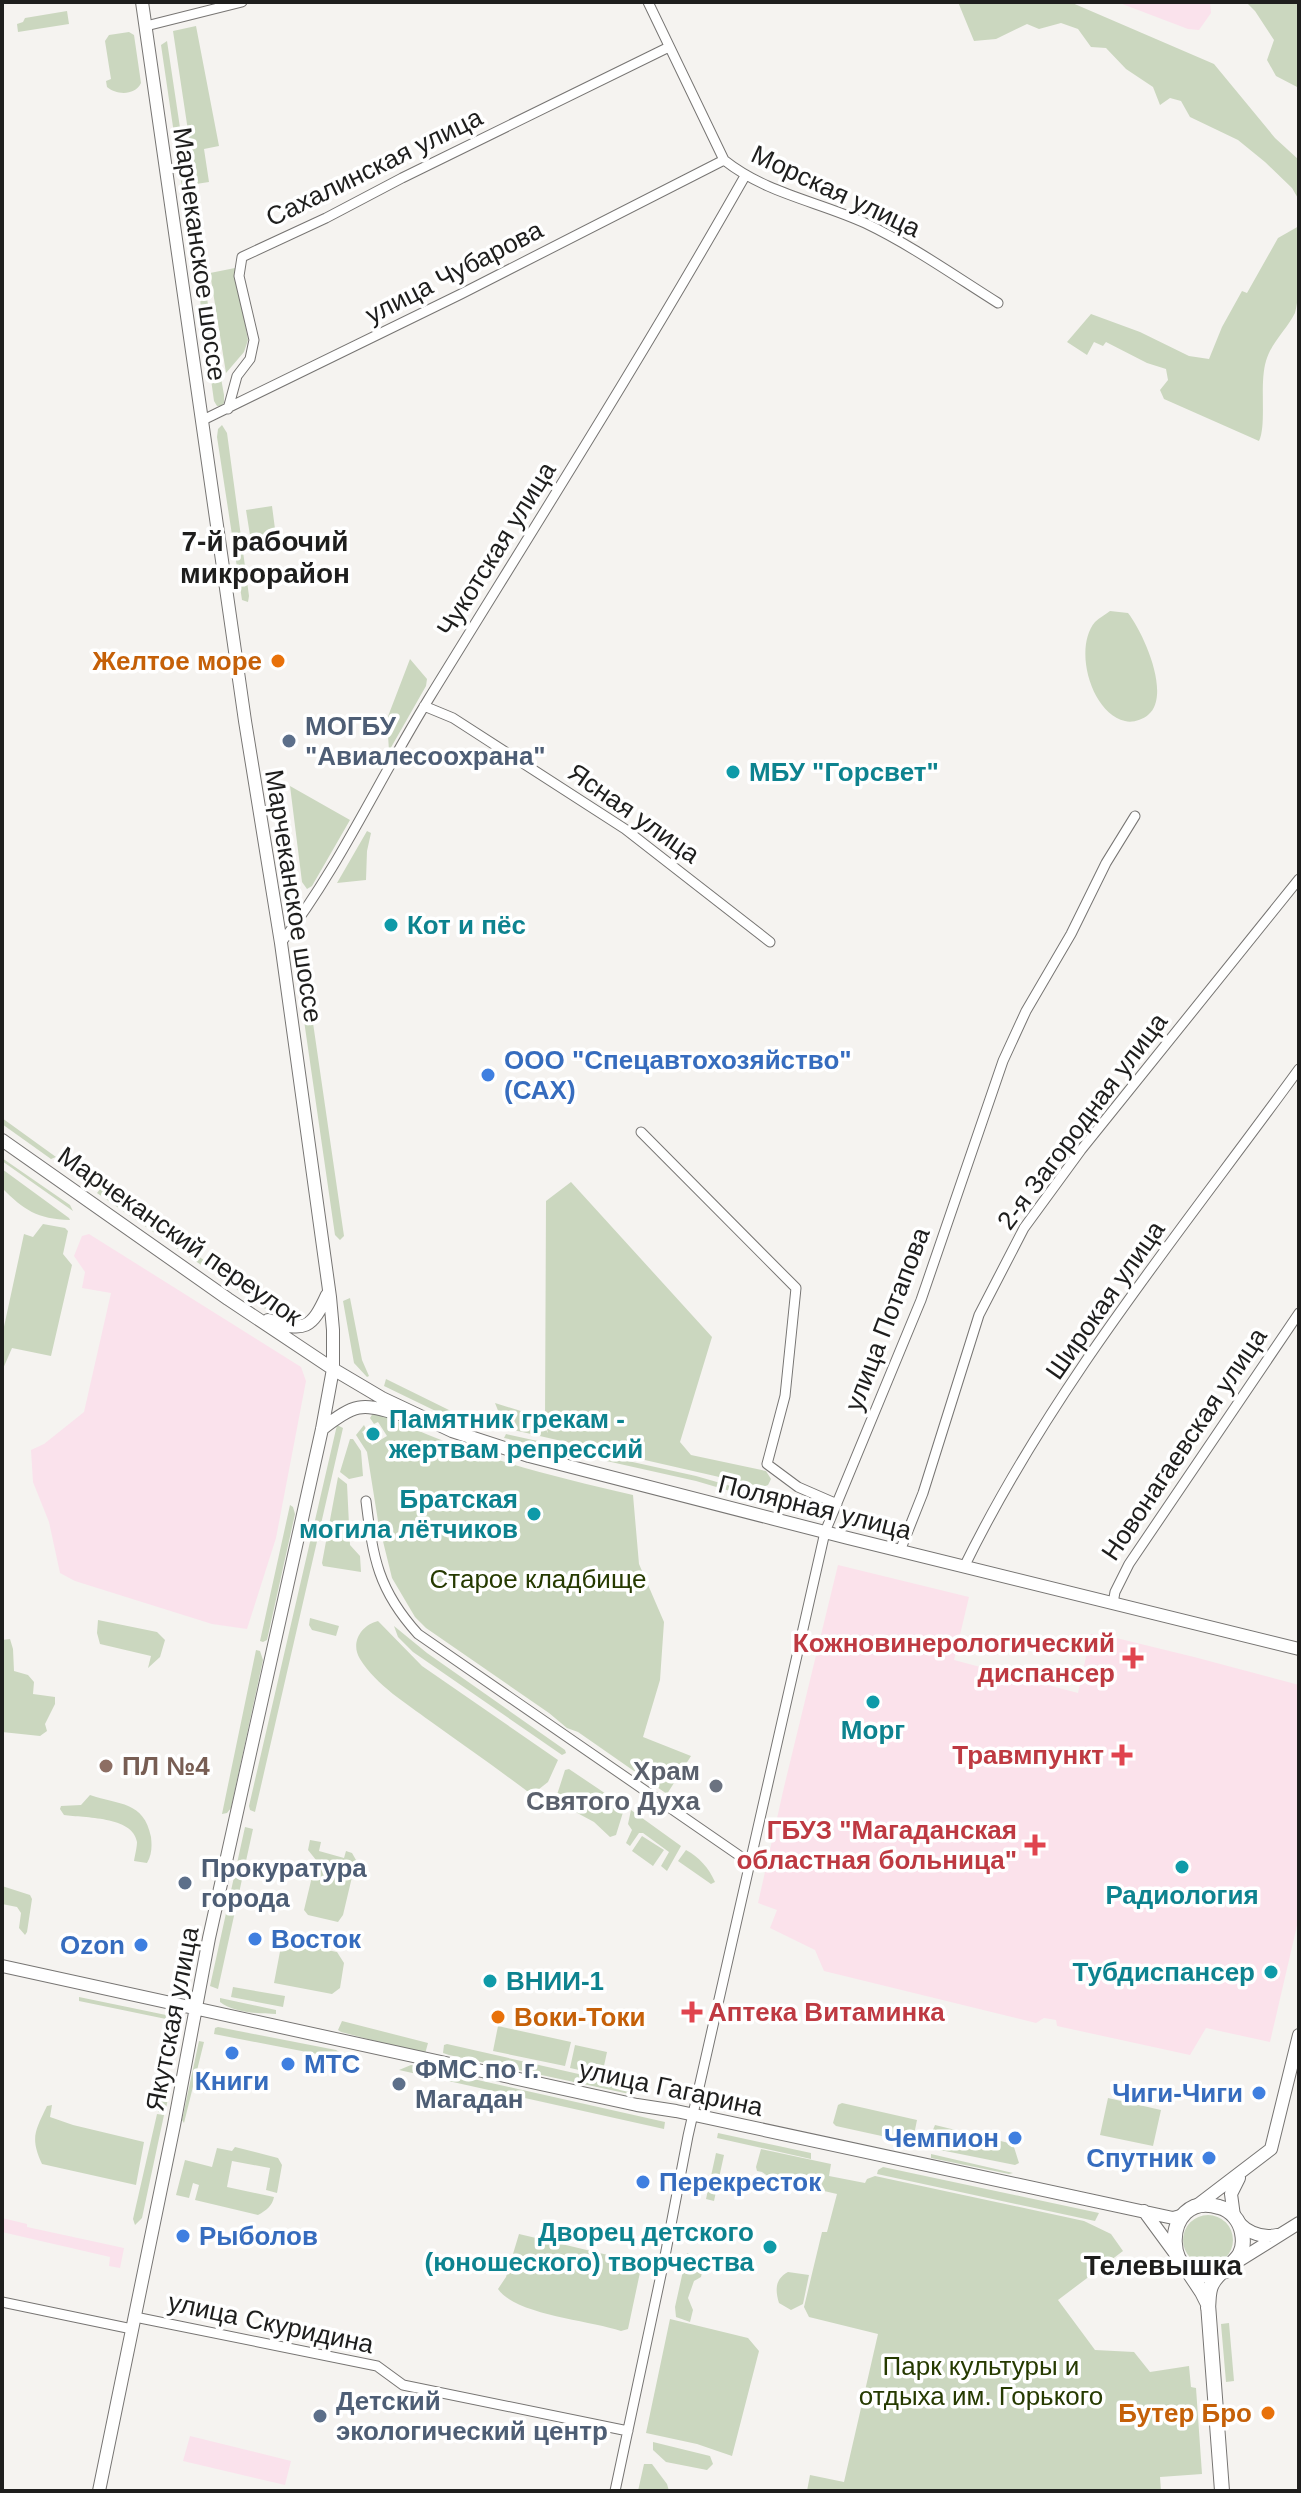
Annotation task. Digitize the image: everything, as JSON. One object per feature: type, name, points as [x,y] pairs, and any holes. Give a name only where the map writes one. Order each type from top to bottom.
[{"type":"main road","name":"Марчеканское шоссе","points":[[142,2],[245,721],[281,943],[329,1292],[333,1369]]},
{"type":"main road","name":"Марчеканский переулок","points":[[2,1140],[333,1369]]},
{"type":"main road","points":[[247,1312],[288,1326],[302,1326],[314,1320],[329,1292]]},
{"type":"main road","name":"Полярная улица","points":[[333,1369],[429,1421],[500,1448],[1299,1649]]},
{"type":"main road","name":"Якутская улица","points":[[99,2491],[196,2008],[333,1369]]},
{"type":"main road","points":[[322,1429],[357,1407],[370,1407],[429,1421]]},
{"type":"main road","name":"улица Гагарина","points":[[2,1966],[1173,2218],[1188,2212]]},
{"type":"main road","points":[[1299,2035],[1271,2149],[1188,2212],[1176,2226],[1174,2247],[1180,2260],[1192,2271],[1204,2275],[1228,2268],[1299,2223]]},
{"type":"main road","points":[[1222,2491],[1208,2308],[1212,2284],[1239,2256],[1243,2245],[1231,2194],[1241,2173]]},
{"type":"main road","points":[[1188,2212],[1211,2205],[1223,2208],[1252,2233],[1273,2236],[1284,2232]]},
{"type":"main road","points":[[1144,2211],[1202,2292],[1208,2308]]},
{"type":"street","points":[[146,26],[242,2]]},
{"type":"street","name":"Морская улица","points":[[648,2],[724,160],[745,176],[869,225],[998,303]]},
{"type":"street","name":"Сахалинская улица","points":[[228,409],[237,376],[250,359],[254,340],[239,276],[242,257],[669,47]]},
{"type":"street","name":"улица Чубарова","points":[[203,420],[461,294],[724,160]]},
{"type":"street","name":"Чукотская улица","points":[[281,943],[313,898],[424,706],[608,411],[745,176]]},
{"type":"street","name":"Ясная улица","points":[[424,706],[453,718],[625,829],[770,942]]},
{"type":"street","name":"улица Потапова","points":[[615,2491],[693,2115],[825,1532],[916,1312],[1003,1061],[1026,1011],[1135,816]]},
{"type":"street","name":"2-я Загородная улица","points":[[900,1551],[923,1493],[979,1315],[1024,1228],[1081,1150],[1299,879]]},
{"type":"street","name":"Широкая улица","points":[[964,1567],[990,1514],[1110,1325],[1299,1069]]},
{"type":"street","points":[[641,1132],[796,1288],[785,1396],[767,1464],[798,1487],[837,1504]]},
{"type":"street","name":"Новонагаевская улица","points":[[1113,1603],[1129,1564],[1299,1313]]},
{"type":"street","points":[[366,1501],[370,1538],[389,1598],[418,1634],[750,1863]]},
{"type":"street","name":"улица Скуридина","points":[[2,2302],[377,2366],[403,2385],[628,2431]]},
{"type":"shaded area","points":[[1117,2],[1210,2],[1211,13],[1199,30],[1188,29]]},
{"type":"shaded area","points":[[89,1234],[301,1367],[306,1381],[276,1538],[247,1629],[212,1624],[75,1581],[60,1573],[49,1522],[33,1482],[31,1450],[44,1444],[84,1412],[111,1293],[82,1288],[85,1272],[74,1256],[82,1236]]},
{"type":"shaded area","name":"ГБУЗ \"Магаданская областная больница\"","points":[[838,1565],[969,1597],[954,1660],[1078,1693],[1091,1634],[1299,1685],[1299,1917],[1270,2042],[1206,2028],[1190,2055],[1057,2026],[1056,2020],[1044,2018],[1036,2023],[824,1971],[815,1950],[770,1928],[777,1910],[758,1903]]},
{"type":"shaded area","points":[[2,2218],[27,2224],[27,2227],[124,2248],[120,2268],[109,2266],[110,2257],[2,2232]]},
{"type":"shaded area","points":[[190,2436],[291,2461],[285,2485],[183,2461]]},
{"type":"green space","points":[[958,2],[1070,2],[1214,64],[1275,138],[1299,160],[1299,200],[1292,188],[1238,140],[1190,117],[1181,101],[1170,98],[1160,105],[1153,87],[1126,69],[1106,48],[1091,47],[1078,29],[1061,23],[1039,29],[1027,24],[996,39],[974,41]]},
{"type":"green space","points":[[1246,2],[1299,2],[1299,88],[1276,76],[1267,60],[1274,40]]},
{"type":"green space","points":[[67,11],[69,24],[18,32],[17,24],[25,18]]},
{"type":"green space","points":[[196,26],[219,146],[204,149],[209,182],[196,184],[173,31]]},
{"type":"green space","points":[[129,32],[134,35],[141,83],[130,92],[120,93],[107,87],[106,81],[111,79],[105,41],[109,35]]},
{"type":"green space","points":[[167,41],[190,204],[184,202],[161,45]]},
{"type":"green space","points":[[1299,226],[1297,304],[1295,313],[1266,361],[1259,441],[1164,399],[1160,390],[1168,380],[1166,369],[1106,342],[1103,346],[1094,342],[1087,355],[1067,342],[1091,314],[1140,332],[1189,356],[1209,359],[1242,291],[1247,293],[1278,238]]},
{"type":"green space","points":[[235,268],[248,340],[244,352],[226,373],[210,273]]},
{"type":"green space","points":[[203,276],[224,395],[221,406],[214,401],[200,300],[199,278]]},
{"type":"green space","points":[[222,425],[227,433],[248,602],[242,600],[217,437]]},
{"type":"green space","points":[[272,506],[277,544],[252,548],[246,510]]},
{"type":"green space","points":[[1110,611],[1128,613],[1141,634],[1153,664],[1157,693],[1155,706],[1148,715],[1137,721],[1125,721],[1113,716],[1103,706],[1089,678],[1086,647],[1089,633],[1095,622]]},
{"type":"green space","points":[[410,659],[427,679],[426,686],[389,751],[387,719]]},
{"type":"green space","points":[[290,786],[350,820],[312,886],[307,889],[302,882]]},
{"type":"green space","points":[[367,831],[371,833],[366,880],[337,883]]},
{"type":"green space","points":[[285,837],[296,910],[287,907],[277,838]]},
{"type":"green space","points":[[301,959],[304,961],[344,1236],[340,1240],[335,1235],[296,965]]},
{"type":"green space","points":[[2,1118],[56,1157],[51,1159],[2,1124]]},
{"type":"green space","points":[[2,1158],[70,1205],[73,1211],[2,1161]]},
{"type":"green space","points":[[2,1169],[70,1220],[40,1215],[17,1202],[2,1188]]},
{"type":"green space","points":[[571,1182],[712,1337],[680,1442],[691,1455],[766,1471],[771,1479],[768,1485],[763,1487],[505,1428],[495,1403],[537,1416],[548,1433],[545,1421],[546,1201]]},
{"type":"green space","points":[[101,1188],[208,1263],[207,1269],[97,1193]]},
{"type":"green space","points":[[43,1224],[68,1231],[63,1254],[72,1265],[51,1356],[12,1348],[2,1371],[2,1336],[24,1234],[33,1237]]},
{"type":"green space","points":[[222,1273],[270,1307],[267,1310],[220,1278]]},
{"type":"green space","points":[[350,1298],[367,1377],[354,1363],[343,1301]]},
{"type":"green space","points":[[386,1379],[453,1412],[455,1417],[448,1417],[384,1386]]},
{"type":"green space","name":"Старое кладбище","points":[[378,1412],[471,1451],[535,1471],[633,1495],[639,1564],[664,1622],[660,1680],[643,1737],[691,1756],[667,1794],[578,1732],[567,1728],[415,1617],[392,1578],[378,1521],[367,1452],[356,1435],[364,1425],[366,1429],[362,1432],[372,1445],[387,1436],[378,1422],[374,1424],[370,1418]]},
{"type":"green space","points":[[337,1425],[343,1428],[255,1812],[249,1806]]},
{"type":"green space","points":[[506,1434],[696,1476],[814,1510],[805,1513],[696,1481],[504,1438]]},
{"type":"green space","points":[[350,1439],[361,1451],[363,1476],[349,1479],[340,1472]]},
{"type":"green space","points":[[338,1477],[347,1484],[350,1545],[360,1556],[361,1572],[323,1566],[322,1563]]},
{"type":"green space","points":[[290,1505],[295,1514],[267,1640],[263,1642],[260,1641]]},
{"type":"green space","points":[[857,1519],[894,1529],[880,1532],[864,1529],[854,1526]]},
{"type":"green space","points":[[310,1618],[339,1626],[336,1636],[312,1630]]},
{"type":"green space","points":[[98,1620],[157,1632],[165,1640],[160,1657],[148,1668],[151,1656],[100,1644]]},
{"type":"green space","points":[[378,1621],[422,1666],[558,1760],[548,1782],[534,1793],[527,1791],[383,1686],[360,1659],[356,1647],[362,1631]]},
{"type":"green space","points":[[394,1626],[566,1753],[562,1755],[413,1652],[398,1637]]},
{"type":"green space","points":[[10,1639],[14,1671],[28,1675],[34,1682],[33,1694],[55,1697],[55,1704],[45,1724],[47,1731],[40,1736],[2,1732],[2,1640]]},
{"type":"green space","points":[[256,1650],[260,1651],[263,1660],[231,1808],[222,1814]]},
{"type":"green space","points":[[569,1769],[621,1804],[624,1809],[616,1835],[610,1837],[594,1822],[555,1801],[565,1770]]},
{"type":"green space","points":[[90,1795],[129,1806],[143,1817],[151,1837],[147,1863],[134,1861],[137,1842],[134,1833],[127,1827],[106,1820],[64,1815],[60,1809],[61,1806],[81,1805]]},
{"type":"green space","points":[[631,1810],[681,1846],[667,1871],[661,1866],[669,1852],[643,1833],[639,1833],[630,1846],[626,1843],[632,1830],[628,1824]]},
{"type":"green space","points":[[245,1827],[253,1829],[218,1989],[210,1986]]},
{"type":"green space","points":[[642,1836],[664,1850],[653,1866],[632,1851]]},
{"type":"green space","points":[[310,1840],[321,1842],[319,1851],[344,1858],[346,1851],[352,1853],[356,1860],[343,1915],[338,1922],[308,1915],[304,1910],[316,1860],[308,1850]]},
{"type":"green space","points":[[686,1850],[703,1863],[715,1882],[711,1884],[678,1861]]},
{"type":"green space","points":[[2,1886],[30,1895],[32,1899],[25,1935],[19,1928],[21,1913],[17,1907],[2,1904]]},
{"type":"green space","points":[[282,1941],[337,1952],[344,1963],[340,1988],[332,1994],[274,1983]]},
{"type":"green space","points":[[233,1987],[285,1996],[283,2007],[231,1997]]},
{"type":"green space","points":[[79,1997],[166,2015],[166,2019],[79,2001]]},
{"type":"green space","points":[[220,1998],[276,2010],[276,2014],[239,2010],[220,2002]]},
{"type":"green space","points":[[342,2021],[428,2043],[425,2054],[341,2032],[338,2030]]},
{"type":"green space","points":[[498,2026],[571,2042],[565,2066],[493,2051]]},
{"type":"green space","points":[[218,2027],[336,2050],[348,2060],[214,2034]]},
{"type":"green space","points":[[199,2041],[204,2042],[184,2123],[182,2120]]},
{"type":"green space","points":[[447,2044],[636,2087],[634,2095],[449,2055],[443,2053]]},
{"type":"green space","points":[[575,2045],[607,2052],[602,2075],[570,2068]]},
{"type":"green space","points":[[411,2065],[665,2122],[664,2129],[399,2070]]},
{"type":"green space","points":[[165,2078],[172,2079],[165,2113],[158,2112]]},
{"type":"green space","points":[[1108,2098],[1161,2110],[1153,2146],[1100,2135]]},
{"type":"green space","points":[[842,2103],[917,2120],[914,2135],[909,2142],[836,2126],[833,2123],[838,2105]]},
{"type":"green space","points":[[52,2105],[50,2117],[144,2142],[136,2185],[42,2164],[36,2147],[36,2135],[47,2106]]},
{"type":"green space","points":[[157,2114],[164,2115],[142,2218],[135,2225],[133,2219]]},
{"type":"green space","points":[[935,2125],[1013,2144],[1019,2163],[1015,2165],[930,2148],[927,2144]]},
{"type":"green space","points":[[718,2133],[811,2153],[811,2159],[717,2138]]},
{"type":"green space","points":[[235,2147],[278,2158],[282,2165],[277,2193],[266,2190],[270,2168],[232,2161],[227,2187],[274,2197],[266,2209],[258,2215],[195,2200],[199,2185],[193,2183],[189,2198],[176,2195],[185,2160],[212,2167],[217,2148],[232,2151]]},
{"type":"green space","name":"Парк культуры и отдыха им. Горького","points":[[761,2149],[831,2164],[829,2176],[865,2183],[875,2176],[1084,2221],[1111,2234],[1123,2251],[1058,2300],[1095,2350],[1134,2352],[1150,2372],[1189,2366],[1191,2387],[1196,2388],[1202,2474],[1160,2477],[1161,2491],[807,2491],[810,2475],[844,2482],[878,2334],[809,2317],[804,2307],[822,2232],[827,2232],[837,2194],[772,2179],[757,2171]]},
{"type":"green space","points":[[716,2153],[724,2155],[714,2201],[706,2199]]},
{"type":"green space","points":[[931,2154],[1013,2173],[931,2158]]},
{"type":"green space","points":[[883,2167],[1099,2213],[1095,2221],[877,2174]]},
{"type":"green space","points":[[1208,2215],[1226,2222],[1233,2240],[1226,2258],[1208,2265],[1190,2258],[1183,2240],[1190,2222]]},
{"type":"green space","points":[[519,2234],[642,2263],[628,2329],[621,2331],[554,2316],[507,2298],[498,2289],[506,2277]]},
{"type":"green space","points":[[687,2253],[705,2259],[701,2277],[694,2281],[688,2298],[693,2310],[690,2322],[676,2317],[675,2307]]},
{"type":"green space","points":[[788,2272],[809,2275],[803,2304],[791,2310],[779,2303],[777,2294],[778,2281]]},
{"type":"green space","points":[[670,2319],[748,2338],[759,2351],[732,2456],[697,2444],[646,2433]]},
{"type":"green space","points":[[1229,2323],[1234,2381],[1226,2382],[1221,2324]]},
{"type":"green space","points":[[653,2442],[710,2456],[713,2464],[707,2470],[666,2462],[653,2450]]},
{"type":"green space","points":[[644,2464],[652,2464],[669,2491],[638,2491]]},
{"type":"place","name":"Желтое море","points":[[278,661]]},
{"type":"place","name":"МОГБУ \"Авиалесоохрана\"","points":[[289,741]]},
{"type":"place","name":"МБУ \"Горсвет\"","points":[[733,772]]},
{"type":"place","name":"Кот и пёс","points":[[391,925]]},
{"type":"place","name":"ООО \"Спецавтохозяйство\" (САХ)","points":[[488,1075]]},
{"type":"place","name":"Памятник грекам - жертвам репрессий","points":[[373,1434]]},
{"type":"place","name":"Братская могила лётчиков","points":[[534,1514]]},
{"type":"place","name":"Кожновинерологический диспансер","points":[[1133,1658]]},
{"type":"place","name":"Морг","points":[[873,1702]]},
{"type":"place","name":"Травмпункт","points":[[1122,1755]]},
{"type":"place","name":"ПЛ №4","points":[[106,1766]]},
{"type":"place","name":"Храм Святого Духа","points":[[716,1786]]},
{"type":"place","name":"ГБУЗ \"Магаданская областная больница\"","points":[[1035,1845]]},
{"type":"place","name":"Радиология","points":[[1182,1867]]},
{"type":"place","name":"Прокуратура города","points":[[185,1883]]},
{"type":"place","name":"Восток","points":[[255,1939]]},
{"type":"place","name":"Ozon","points":[[141,1945]]},
{"type":"place","name":"Тубдиспансер","points":[[1271,1972]]},
{"type":"place","name":"ВНИИ-1","points":[[490,1981]]},
{"type":"place","name":"Аптека Витаминка","points":[[692,2012]]},
{"type":"place","name":"Воки-Токи","points":[[498,2017]]},
{"type":"place","name":"Книги","points":[[232,2053]]},
{"type":"place","name":"МТС","points":[[288,2064]]},
{"type":"place","name":"ФМС по г. Магадан","points":[[399,2084]]},
{"type":"place","name":"Чиги-Чиги","points":[[1259,2093]]},
{"type":"place","name":"Чемпион","points":[[1015,2138]]},
{"type":"place","name":"Спутник","points":[[1209,2158]]},
{"type":"place","name":"Перекресток","points":[[643,2182]]},
{"type":"place","name":"Рыболов","points":[[183,2236]]},
{"type":"place","name":"Дворец детского (юношеского) творчества","points":[[770,2247]]},
{"type":"place","name":"Бутер Бро","points":[[1268,2413]]},
{"type":"place","name":"Детский экологический центр","points":[[320,2416]]},
{"type":"district","name":"7-й рабочий микрорайон","points":[[265,557]]},
{"type":"district","name":"Телевышка","points":[[1163,2265]]}]
